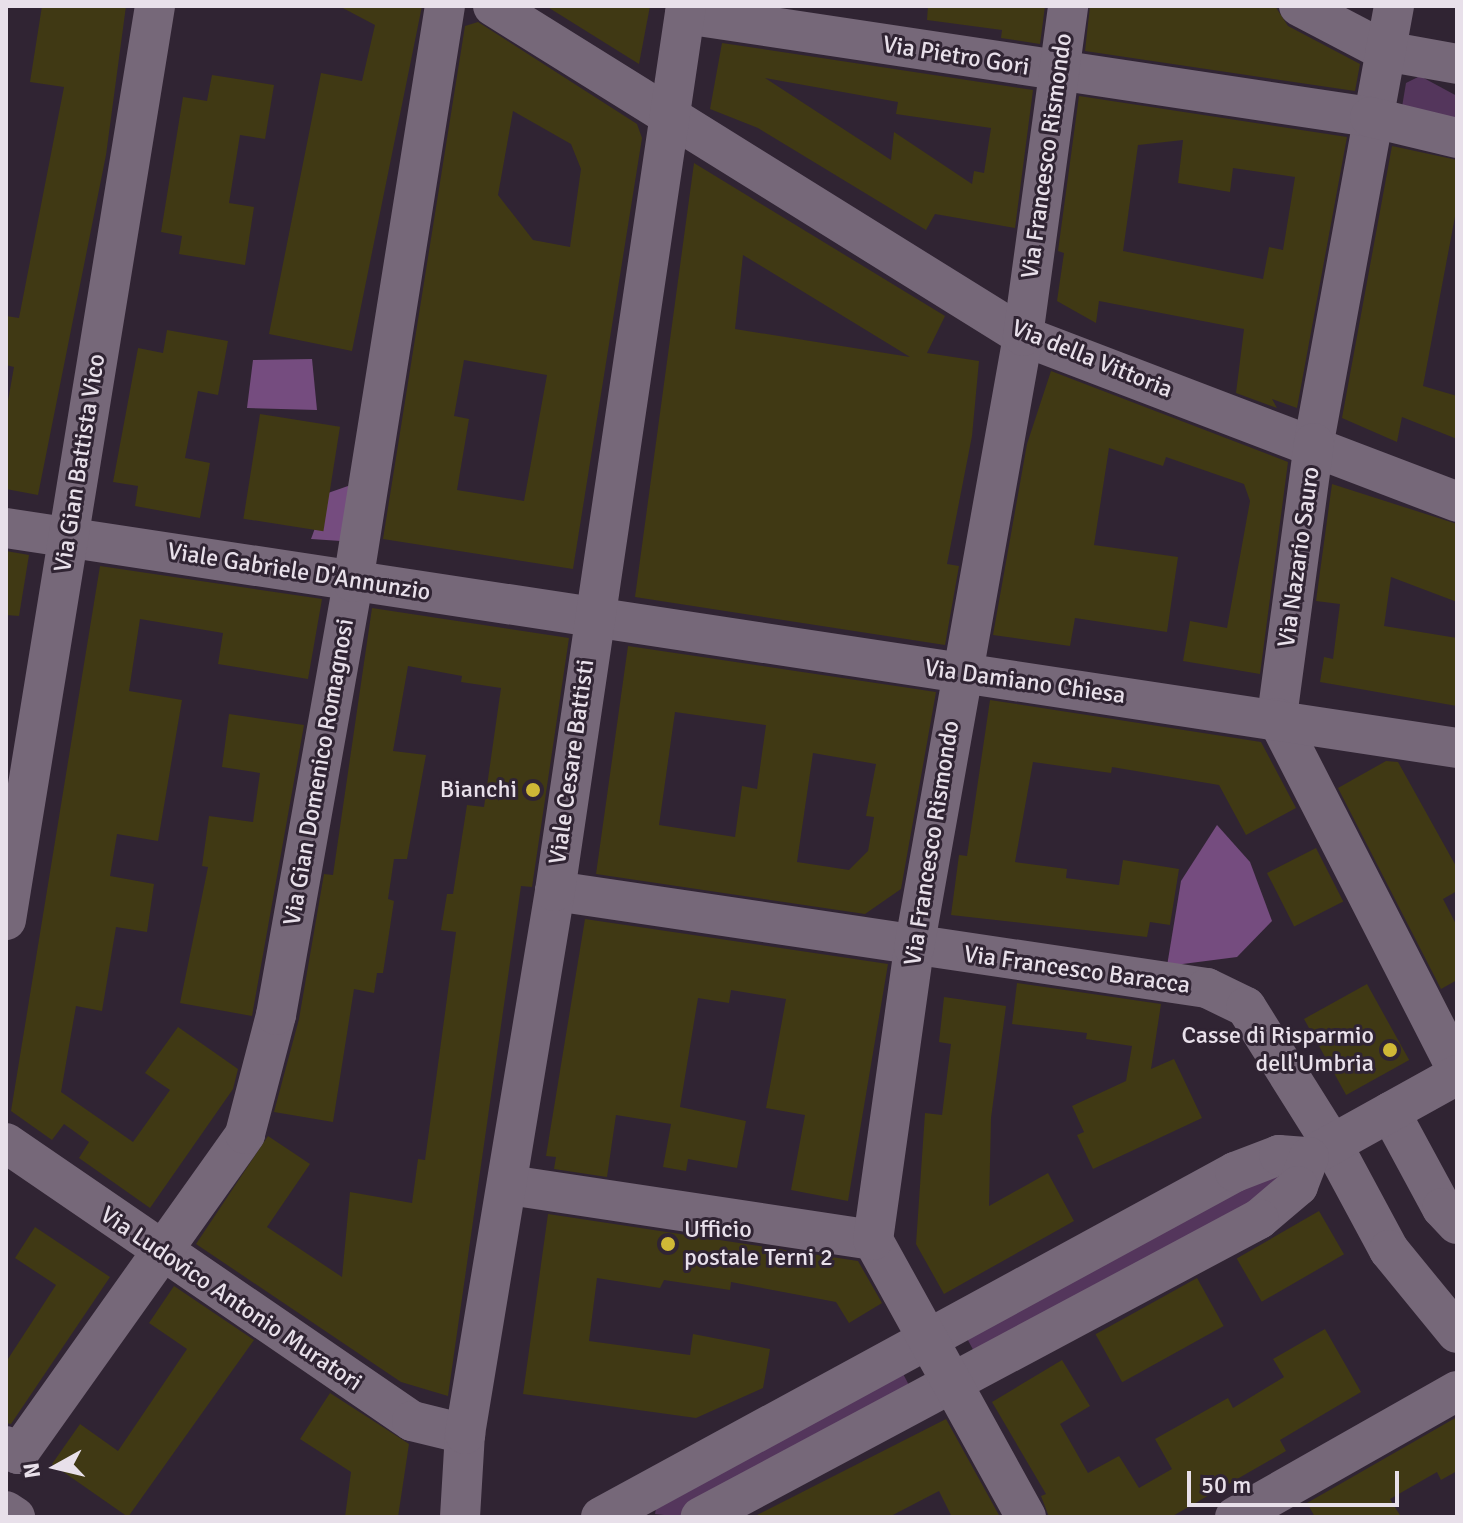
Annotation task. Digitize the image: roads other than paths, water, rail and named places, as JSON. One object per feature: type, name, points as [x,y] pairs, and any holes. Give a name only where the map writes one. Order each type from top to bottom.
[{"type":"street","name":"Via Gian Battista Vico","points":[[6,920],[155,6]]},
{"type":"street","name":"Via Gian Domenico Romagnosi","points":[[6,1446],[18,1454],[245,1134],[276,1015],[353,582],[445,6]]},
{"type":"street","name":"Via della Vittoria","points":[[493,6],[1023,336],[1314,443],[1457,502]]},
{"type":"street","name":"Via Francesco Rismondo","points":[[873,1240],[914,948],[1023,336],[1068,6]]},
{"type":"street","points":[[1299,6],[1385,51],[1457,64]]},
{"type":"street","name":"Via Nazario Sauro","points":[[1277,718],[1314,443],[1370,117],[1394,6]]},
{"type":"street","name":"Viale Cesare Battisti","points":[[460,1517],[465,1434],[509,1185],[555,891],[592,615],[686,10]]},
{"type":"street","name":"Via Pietro Gori","points":[[686,10],[1057,72],[1370,117],[1457,138]]},
{"type":"street","name":"Viale Gabriele D'Annunzio","points":[[6,528],[353,582],[592,615]]},
{"type":"street","name":"Via Damiano Chiesa","points":[[592,615],[1457,748]]},
{"type":"street","points":[[610,1515],[928,1335],[1235,1172],[1279,1155],[1321,1151],[1457,1072],[1277,718]]},
{"type":"street","name":"Via Francesco Baracca","points":[[555,891],[914,948],[1207,988],[1246,1007],[1321,1151],[1389,1250],[1457,1333]]},
{"type":"street","points":[[1390,1112],[1442,1208],[1457,1224]]},
{"type":"street","name":"Via Ludovico Antonio Muratori","points":[[6,1143],[412,1421],[465,1434]]},
{"type":"street","points":[[701,1517],[954,1385],[1259,1219],[1298,1186],[1321,1151]]},
{"type":"street","points":[[509,1185],[873,1240],[1026,1517]]},
{"type":"street","points":[[1235,1517],[1457,1391]]},
{"type":"street","points":[[6,1511],[15,1517]]},
{"type":"place","name":"Bianchi","points":[[533,790]]},
{"type":"place","name":"Casse di Risparmio dell'Umbria","points":[[1390,1050]]},
{"type":"place","name":"Ufficio postale Terni 2","points":[[668,1244]]}]
